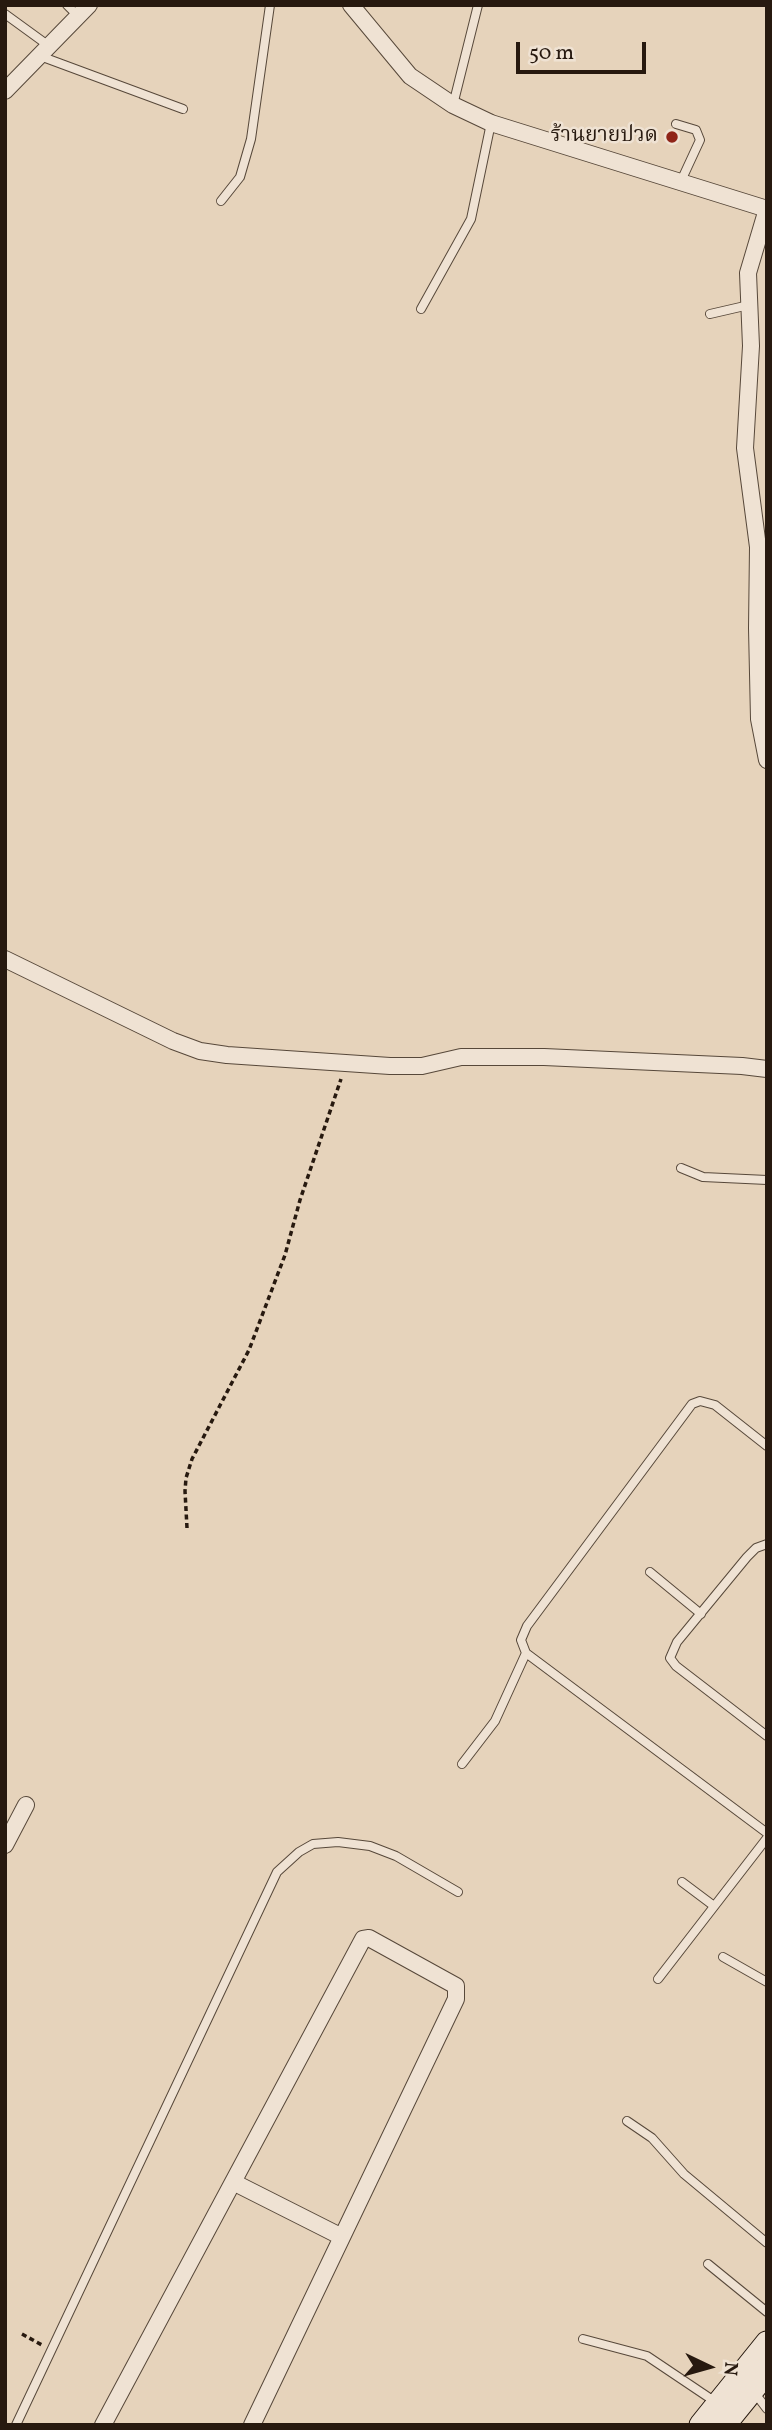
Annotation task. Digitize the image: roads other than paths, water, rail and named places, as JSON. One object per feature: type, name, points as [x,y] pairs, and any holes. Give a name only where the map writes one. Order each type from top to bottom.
[{"type":"main road","points":[[722,2414],[767,2343]]},
{"type":"main road","points":[[701,2425],[722,2414],[752,2390],[767,2372]]},
{"type":"street","points":[[351,5],[410,76],[453,105],[491,123],[767,209],[748,274],[751,346],[745,448],[758,547],[759,719],[767,760]]},
{"type":"street","points":[[5,91],[44,51],[78,9]]},
{"type":"street","points":[[5,959],[173,1041],[200,1051],[227,1055],[422,1066],[461,1057],[495,1056],[767,1069]]},
{"type":"street","points":[[5,1846],[26,1805]]},
{"type":"street","points":[[103,2425],[365,1937],[456,1986],[457,1994],[252,2425]]},
{"type":"street","points":[[233,2182],[342,2237]]},
{"type":"lane","points":[[221,201],[240,177],[251,139],[270,5]]},
{"type":"lane","points":[[453,105],[478,5]]},
{"type":"lane","points":[[5,14],[44,51],[183,109]]},
{"type":"lane","points":[[421,309],[471,219],[491,123]]},
{"type":"lane","points":[[676,124],[696,130],[700,139],[681,181]]},
{"type":"lane","points":[[710,314],[749,305]]},
{"type":"lane","points":[[681,1168],[703,1177],[767,1180]]},
{"type":"lane","points":[[658,1979],[767,1835],[526,1653],[521,1640],[527,1626],[692,1404],[700,1401],[715,1405],[767,1446]]},
{"type":"lane","points":[[767,1544],[755,1548],[677,1643],[670,1658],[682,1671],[767,1736]]},
{"type":"lane","points":[[650,1572],[701,1614]]},
{"type":"lane","points":[[462,1764],[495,1721],[526,1653]]},
{"type":"lane","points":[[16,2425],[277,1872],[299,1852],[313,1844],[338,1842],[370,1846],[396,1856],[458,1892]]},
{"type":"lane","points":[[682,1882],[714,1906]]},
{"type":"lane","points":[[723,1957],[767,1982]]},
{"type":"lane","points":[[627,2121],[652,2138],[684,2174],[767,2242]]},
{"type":"lane","points":[[709,2264],[767,2312]]},
{"type":"lane","points":[[583,2339],[647,2356],[722,2414]]},
{"type":"lane","points":[[752,2390],[767,2409]]},
{"type":"place","name":"ร้านยายปวด","points":[[672,137]]}]
